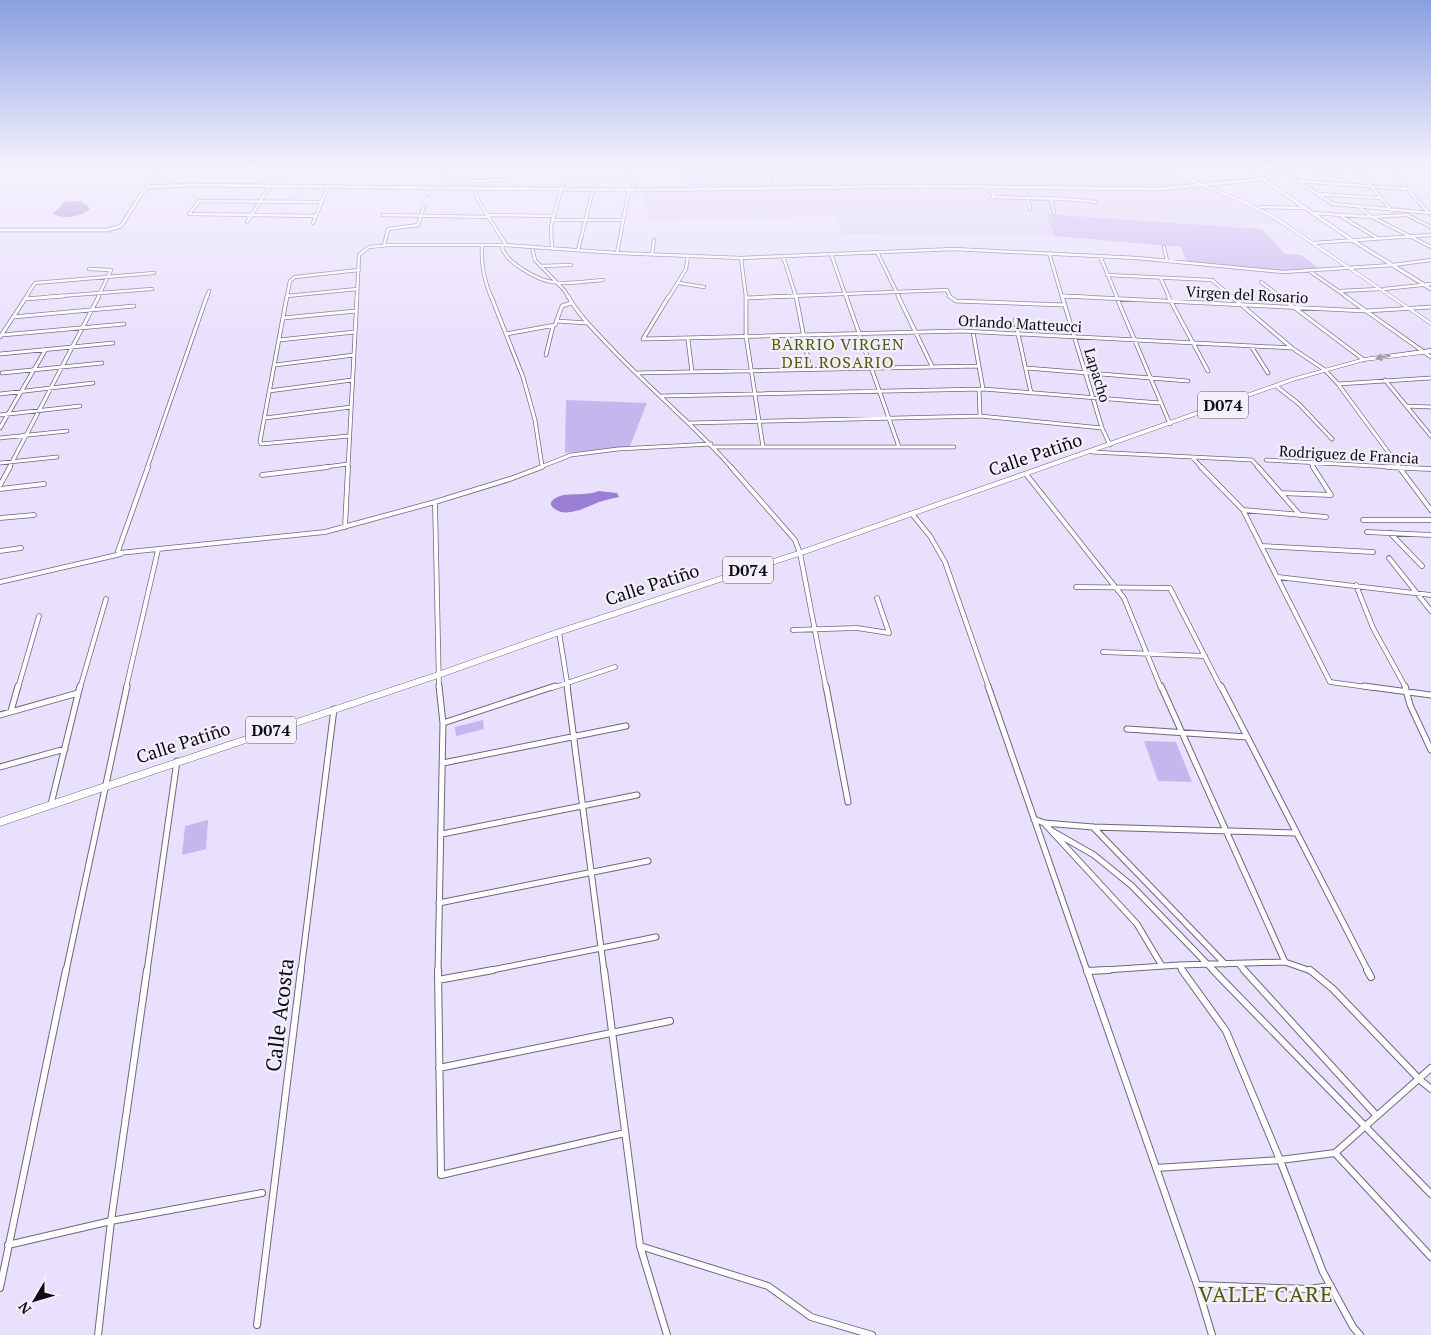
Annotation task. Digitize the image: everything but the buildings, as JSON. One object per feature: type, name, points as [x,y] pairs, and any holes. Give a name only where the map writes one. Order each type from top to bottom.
[{"type":"main road","points":[[1288,226],[1431,322]]},
{"type":"main road","points":[[1293,226],[1315,243]]},
{"type":"main road","name":"Calle Patiño","points":[[0,822],[177,761],[438,675],[559,632],[800,553],[1276,386],[1364,360],[1431,351]]},
{"type":"street","points":[[0,230],[114,229],[120,226]]},
{"type":"street","points":[[384,245],[387,230],[410,226]]},
{"type":"street","points":[[494,226],[506,245]]},
{"type":"street","points":[[551,226],[549,240],[552,249]]},
{"type":"street","points":[[578,250],[585,226]]},
{"type":"street","points":[[617,253],[622,226]]},
{"type":"street","points":[[1332,226],[1431,289]]},
{"type":"street","points":[[1358,226],[1377,238]]},
{"type":"street","points":[[1391,226],[1431,247]]},
{"type":"street","points":[[1315,243],[1431,235]]},
{"type":"street","points":[[652,254],[654,240]]},
{"type":"street","points":[[345,527],[358,270],[361,252],[369,247],[384,245],[506,245],[617,253],[741,258],[954,249],[1100,256],[1284,272],[1393,265],[1431,260]]},
{"type":"street","points":[[482,245],[481,263],[484,279],[526,386],[535,420],[542,466]]},
{"type":"street","points":[[502,245],[502,249],[514,265],[555,282],[604,280]]},
{"type":"street","points":[[532,247],[540,266],[565,291],[571,303],[587,323],[636,373],[690,423],[781,522],[795,540],[800,553],[848,802]]},
{"type":"street","points":[[1164,247],[1167,261]]},
{"type":"street","points":[[877,252],[932,366]]},
{"type":"street","name":"Lapacho","points":[[1049,253],[1102,428],[1110,445]]},
{"type":"street","points":[[831,254],[860,333],[878,392],[899,447]]},
{"type":"street","points":[[688,256],[686,269],[679,283],[704,287]]},
{"type":"street","points":[[783,256],[796,297],[810,369]]},
{"type":"street","points":[[1100,256],[1149,378],[1170,424]]},
{"type":"street","points":[[741,258],[746,298],[746,336],[763,447]]},
{"type":"street","points":[[540,266],[571,265]]},
{"type":"street","points":[[0,487],[64,367],[109,276],[110,268],[89,269]]},
{"type":"street","points":[[349,436],[261,444],[261,432],[290,281],[296,277],[358,270]]},
{"type":"street","points":[[1308,270],[1431,357]]},
{"type":"street","points":[[1,336],[35,283],[154,273]]},
{"type":"street","points":[[1107,275],[1212,280],[1292,348],[1325,370],[1338,384],[1431,510]]},
{"type":"street","points":[[1161,279],[1171,302],[1208,371]]},
{"type":"street","points":[[1261,282],[1364,360]]},
{"type":"street","name":"Orlando Matteucci","points":[[679,283],[643,339],[688,340],[746,336],[915,331],[1020,334],[1292,348]]},
{"type":"street","points":[[1338,292],[1431,284]]},
{"type":"street","points":[[25,299],[152,289]]},
{"type":"street","points":[[287,296],[358,289]]},
{"type":"street","points":[[746,298],[947,290],[950,298],[956,301],[1065,305]]},
{"type":"street","points":[[124,554],[118,551],[209,291]]},
{"type":"street","name":"Virgen del Rosario","points":[[1063,296],[1366,312],[1431,307]]},
{"type":"street","points":[[506,334],[552,326],[557,322],[562,306],[571,303]]},
{"type":"street","points":[[13,317],[134,306]]},
{"type":"street","points":[[283,318],[356,311]]},
{"type":"street","points":[[1016,320],[1031,393]]},
{"type":"street","points":[[557,322],[587,323]]},
{"type":"street","points":[[1,336],[124,324]]},
{"type":"street","points":[[546,355],[553,332],[552,326]]},
{"type":"street","points":[[279,340],[355,332]]},
{"type":"street","points":[[973,332],[981,389],[980,416]]},
{"type":"street","points":[[688,340],[692,372]]},
{"type":"street","points":[[0,354],[113,343]]},
{"type":"street","points":[[1251,346],[1268,373]]},
{"type":"street","points":[[0,428],[46,349]]},
{"type":"street","points":[[275,364],[354,355]]},
{"type":"street","points":[[2,373],[102,363]]},
{"type":"street","points":[[636,373],[978,366]]},
{"type":"street","points":[[1026,368],[1188,382]]},
{"type":"street","points":[[1338,384],[1431,378]]},
{"type":"street","points":[[269,390],[352,380]]},
{"type":"street","points":[[1384,380],[1431,436]]},
{"type":"street","points":[[0,394],[93,383]]},
{"type":"street","points":[[1276,386],[1302,406],[1332,439]]},
{"type":"street","points":[[662,396],[981,389],[1160,403]]},
{"type":"street","points":[[0,415],[80,406]]},
{"type":"street","points":[[1406,406],[1431,407]]},
{"type":"street","points":[[265,418],[351,407]]},
{"type":"street","points":[[690,423],[980,416],[1102,428]]},
{"type":"street","points":[[0,438],[67,431]]},
{"type":"street","points":[[0,582],[124,554],[307,535],[345,527],[510,479],[562,457],[581,453],[712,446],[954,447]]},
{"type":"street","points":[[1092,452],[1252,460],[1300,515]]},
{"type":"street","points":[[0,463],[57,456]]},
{"type":"street","points":[[1192,457],[1243,510],[1330,682],[1431,695]]},
{"type":"street","name":"Rodriguez de Francia","points":[[1266,460],[1431,469]]},
{"type":"street","points":[[1281,494],[1331,495],[1311,463]]},
{"type":"street","points":[[262,475],[348,464]]},
{"type":"street","points":[[1026,474],[1124,598],[1146,654],[1285,962]]},
{"type":"street","points":[[0,487],[44,484]]},
{"type":"street","points":[[435,502],[438,675],[443,723],[438,980],[441,1175],[625,1133]]},
{"type":"street","points":[[1243,510],[1326,517]]},
{"type":"street","points":[[912,514],[936,546],[945,562],[1156,1168],[1212,1335]]},
{"type":"street","points":[[0,518],[34,515]]},
{"type":"street","points":[[1363,520],[1431,520]]},
{"type":"street","points":[[1367,532],[1431,535]]},
{"type":"street","points":[[1390,532],[1422,566]]},
{"type":"street","points":[[1262,546],[1373,552]]},
{"type":"street","points":[[0,550],[21,548]]},
{"type":"street","points":[[0,1288],[104,786],[158,550]]},
{"type":"street","points":[[1389,558],[1431,610]]},
{"type":"street","points":[[1278,577],[1431,595]]},
{"type":"street","points":[[1356,585],[1373,628],[1408,692],[1410,705],[1431,750]]},
{"type":"street","points":[[1076,587],[1170,588],[1371,977]]},
{"type":"street","points":[[793,630],[857,628],[889,633],[877,598]]},
{"type":"street","points":[[51,804],[78,693],[106,599]]},
{"type":"street","points":[[11,711],[40,616]]},
{"type":"street","points":[[559,632],[640,1246],[667,1335]]},
{"type":"street","points":[[1103,652],[1205,656]]},
{"type":"street","points":[[443,723],[615,667]]},
{"type":"street","points":[[0,715],[78,693]]},
{"type":"street","name":"Calle Acosta","points":[[257,1325],[334,709]]},
{"type":"street","points":[[443,763],[626,726]]},
{"type":"street","points":[[1127,729],[1247,737]]},
{"type":"street","points":[[0,767],[65,749]]},
{"type":"street","points":[[98,1335],[111,1222],[177,761]]},
{"type":"street","points":[[442,834],[637,795]]},
{"type":"street","points":[[1034,819],[1044,823],[1093,827],[1296,833]]},
{"type":"street","points":[[1044,823],[1137,924],[1162,966]]},
{"type":"street","points":[[1093,827],[1225,964]]},
{"type":"street","points":[[1052,832],[1094,855],[1120,875],[1160,913],[1431,1194]]},
{"type":"street","points":[[439,904],[648,861]]},
{"type":"street","points":[[438,980],[656,937]]},
{"type":"street","points":[[1087,971],[1179,965],[1285,962],[1309,969],[1333,989],[1420,1080],[1431,1089]]},
{"type":"street","points":[[1239,964],[1377,1116]]},
{"type":"street","points":[[1179,965],[1226,1031],[1280,1160],[1323,1272],[1353,1327],[1360,1335]]},
{"type":"street","points":[[439,1068],[670,1021]]},
{"type":"street","points":[[1156,1168],[1280,1160],[1335,1153],[1420,1080],[1431,1068]]},
{"type":"street","points":[[1335,1153],[1431,1257]]},
{"type":"street","points":[[8,1245],[111,1222],[262,1193]]},
{"type":"street","points":[[640,1246],[768,1286],[811,1318],[872,1335]]},
{"type":"street","points":[[1196,1285],[1308,1289],[1331,1286]]},
{"type":"shaded area","points":[[840,226],[1051,226],[1055,236],[842,234]]},
{"type":"shaded area","points":[[1051,226],[1223,226],[1262,229],[1285,254],[1301,255],[1320,269],[1282,272],[1187,263],[1181,247],[1055,236]]},
{"type":"shaded area","points":[[566,400],[647,403],[630,446],[565,453]]},
{"type":"shaded area","points":[[598,491],[617,493],[619,497],[571,512],[560,512],[551,505],[551,502],[561,496]]},
{"type":"shaded area","points":[[483,720],[484,729],[456,736],[455,727]]},
{"type":"shaded area","points":[[1144,741],[1176,742],[1192,782],[1158,781]]},
{"type":"shaded area","points":[[208,820],[206,849],[182,855],[185,826]]},
{"type":"district","name":"BARRIO VIRGEN DEL ROSARIO","points":[[838,353]]},
{"type":"district","name":"VALLE CARE","points":[[1266,1293]]}]
